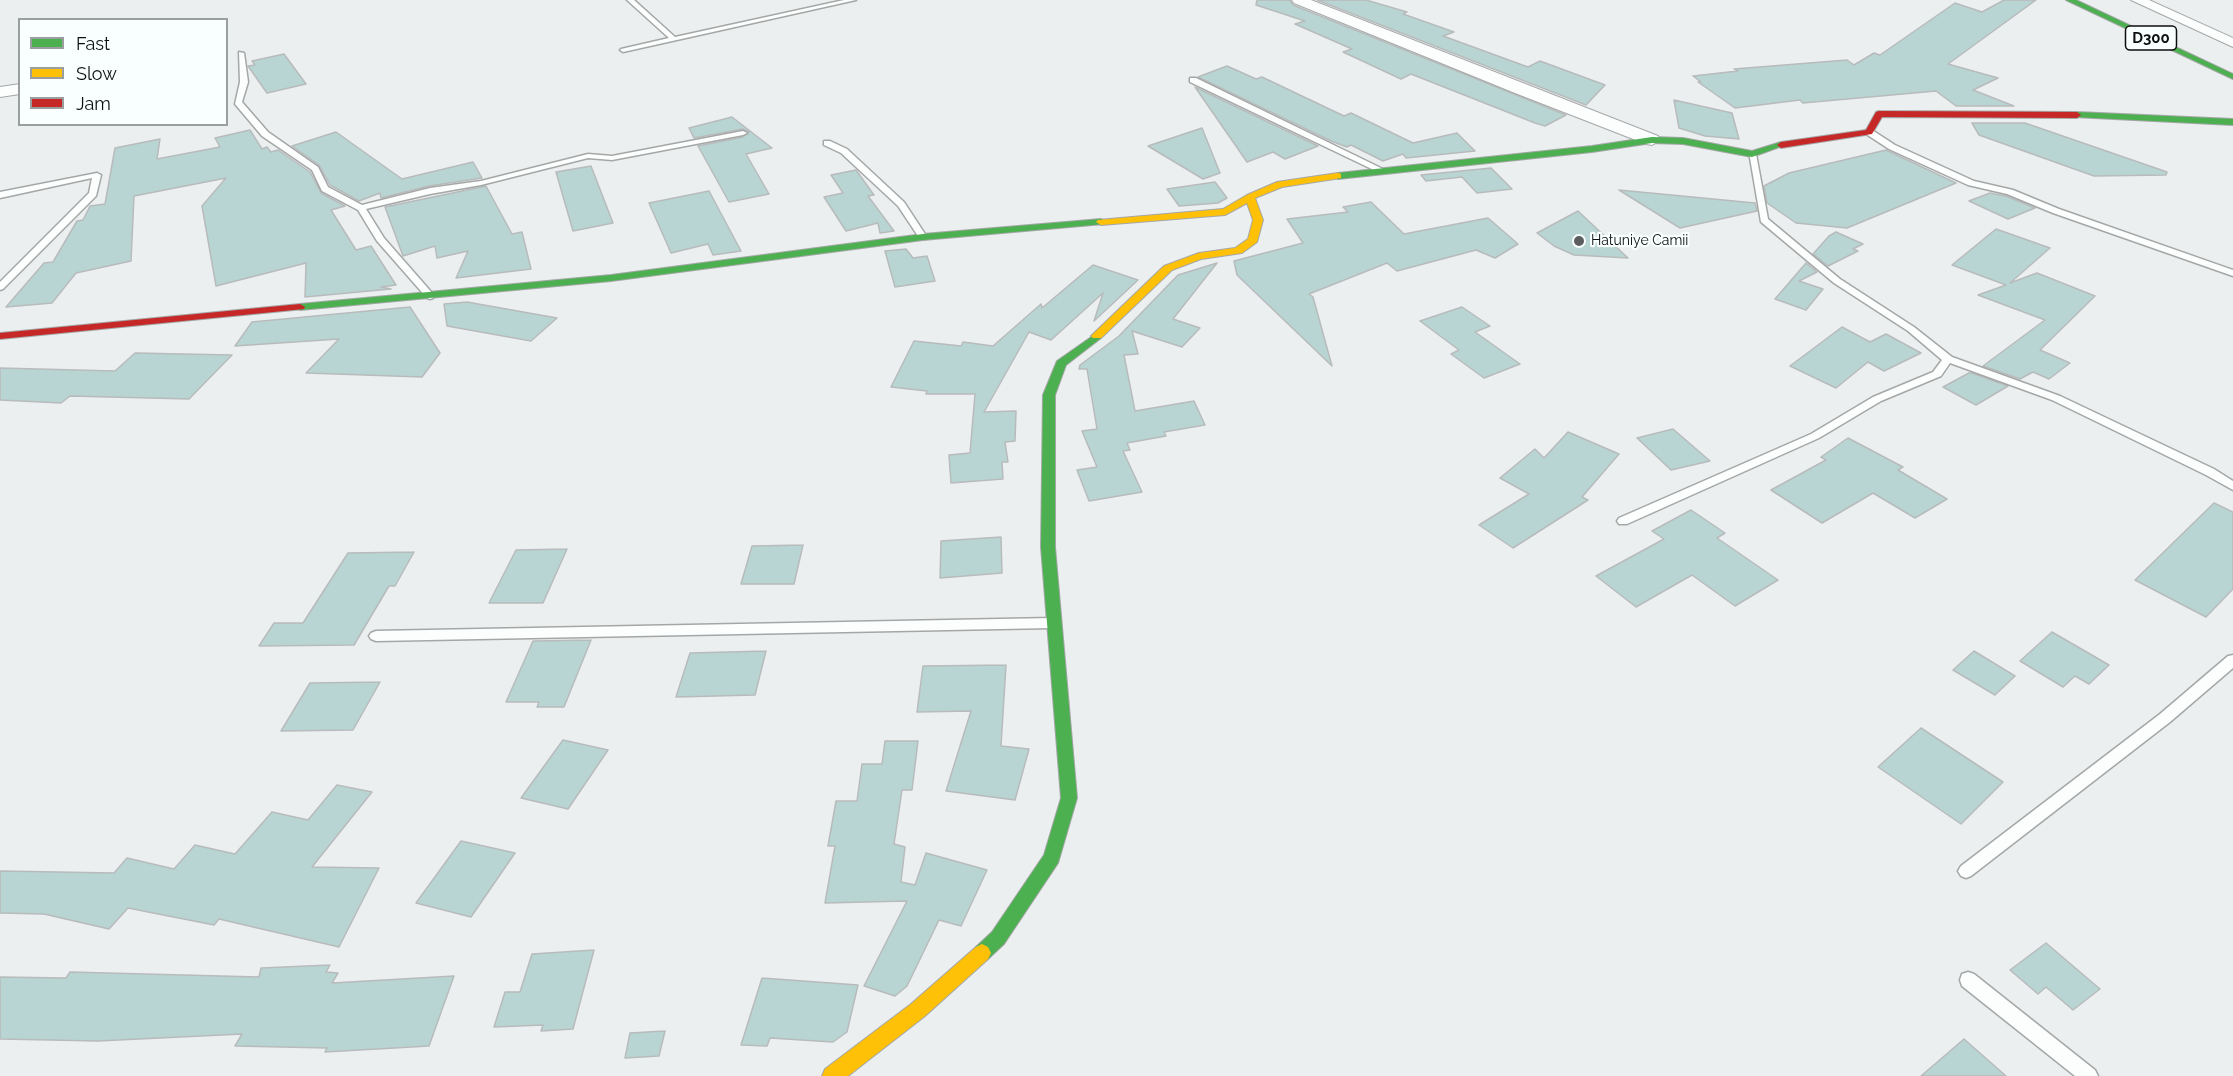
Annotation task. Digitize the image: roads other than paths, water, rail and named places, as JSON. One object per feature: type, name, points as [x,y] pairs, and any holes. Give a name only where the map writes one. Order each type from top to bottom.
[{"type":"main road","name":"D300","points":[[2070,0],[2233,77]]},
{"type":"main road","name":"D300","points":[[2099,0],[2182,37]]},
{"type":"main road","points":[[0,336],[611,278],[923,237],[1225,212],[1250,197],[1280,184],[1381,170],[1592,149],[1652,140],[1683,141],[1752,154],[1789,142],[1869,132],[1879,114],[2080,116],[2233,122]]},
{"type":"main road","points":[[832,1076],[918,1010],[998,938],[1053,858],[1069,798],[1048,547],[1049,395],[1061,363],[1107,328],[1168,268],[1199,256],[1239,251],[1253,240],[1258,220],[1250,197]]},
{"type":"street","points":[[1299,0],[1521,90],[1652,140]]},
{"type":"street","points":[[2139,0],[2233,43]]},
{"type":"street","points":[[0,92],[18,89]]},
{"type":"lane","points":[[630,0],[674,39]]},
{"type":"lane","points":[[802,0],[811,9]]},
{"type":"lane","points":[[623,50],[853,0]]},
{"type":"lane","points":[[241,53],[244,82],[238,102],[265,134],[315,169],[325,189],[361,208],[380,239],[430,296]]},
{"type":"lane","points":[[1193,80],[1381,170]]},
{"type":"lane","points":[[1869,132],[1892,147],[1971,183],[2010,192],[2056,211],[2233,273]]},
{"type":"lane","points":[[361,208],[430,191],[481,183],[588,156],[612,158],[743,134]]},
{"type":"lane","points":[[827,143],[844,151],[901,204],[923,237]]},
{"type":"lane","points":[[1752,154],[1764,220],[1837,281],[1911,329],[1948,359],[2056,398],[2210,472],[2233,486]]},
{"type":"lane","points":[[0,195],[97,175],[93,194],[0,286]]},
{"type":"lane","points":[[1623,521],[1815,436],[1877,399],[1937,374],[1948,359]]},
{"type":"lane","points":[[375,636],[1055,623]]},
{"type":"lane","points":[[1966,871],[2165,718],[2233,660]]},
{"type":"lane","points":[[1968,980],[2089,1076]]},
{"type":"place","name":"Hatuniye Camii","points":[[1579,241]]}]
